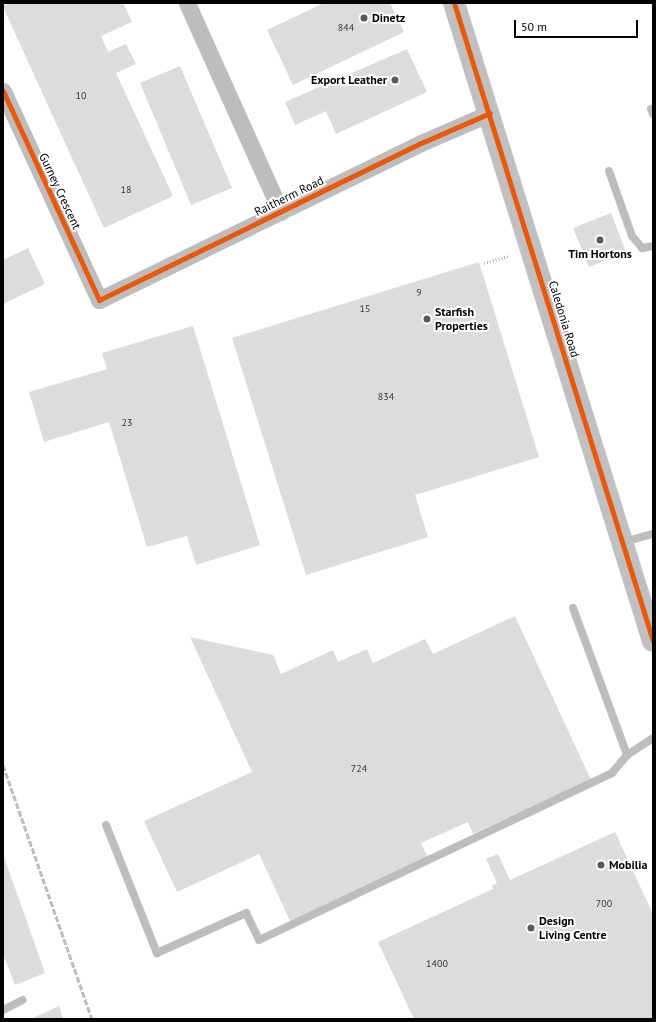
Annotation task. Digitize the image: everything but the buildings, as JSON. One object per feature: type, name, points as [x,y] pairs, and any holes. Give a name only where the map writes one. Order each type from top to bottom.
[{"type":"street","points":[[187,3],[281,212]]},
{"type":"street","name":"Caledonia Road","points":[[454,3],[490,112],[651,629]]},
{"type":"street","name":"Gurney Crescent","points":[[3,91],[99,300]]},
{"type":"street","name":"Raitherm Road","points":[[99,300],[420,143],[490,112]]},
{"type":"lane","points":[[609,171],[634,240],[642,248],[653,246]]},
{"type":"lane","points":[[623,543],[653,534]]},
{"type":"lane","points":[[573,608],[627,755]]},
{"type":"lane","points":[[106,825],[157,953],[246,913],[259,940],[612,773],[627,755],[653,738]]},
{"type":"lane","points":[[3,1008],[23,1000]]},
{"type":"path","points":[[484,263],[508,256]]},
{"type":"railway","points":[[3,765],[92,1019]]},
{"type":"cycle path","points":[[454,3],[653,641]]},
{"type":"cycle path","points":[[3,91],[99,300],[421,143],[490,113]]},
{"type":"place","name":"Dinetz","points":[[364,18]]},
{"type":"place","name":"Export Leather","points":[[395,80]]},
{"type":"place","name":"Tim Hortons","points":[[600,240]]},
{"type":"place","name":"Starfish Properties","points":[[427,319]]},
{"type":"place","name":"Mobilia","points":[[601,865]]},
{"type":"place","name":"Design Living Centre","points":[[531,928]]}]
